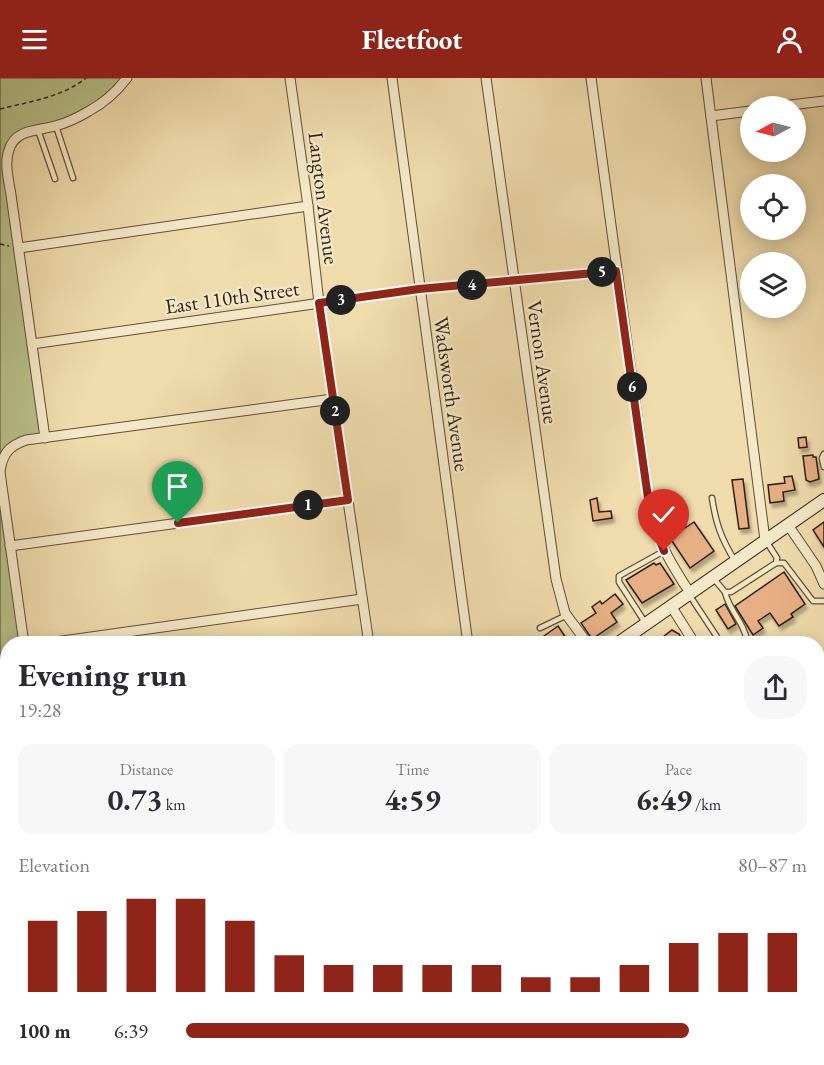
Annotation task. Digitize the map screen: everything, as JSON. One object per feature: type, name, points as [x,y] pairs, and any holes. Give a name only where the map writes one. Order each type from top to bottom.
[{"type":"main road","points":[[629,636],[824,500]]},
{"type":"street","points":[[45,438],[7,164],[8,150],[14,140],[24,133],[56,126],[90,111],[128,78]]},
{"type":"street","name":"Langton Avenue","points":[[290,78],[319,303],[368,636]]},
{"type":"street","name":"Wadsworth Avenue","points":[[392,78],[467,636]]},
{"type":"street","name":"Vernon Avenue","points":[[486,78],[556,579],[567,615],[582,636]]},
{"type":"street","points":[[591,78],[650,512],[664,551],[689,593]]},
{"type":"street","points":[[706,78],[765,540]]},
{"type":"street","points":[[806,103],[824,101]]},
{"type":"street","points":[[711,116],[740,112]]},
{"type":"street","points":[[19,248],[308,206]]},
{"type":"street","name":"East 110th Street","points":[[32,344],[419,289],[616,271]]},
{"type":"street","points":[[23,636],[0,471],[6,450],[26,440],[333,399]]},
{"type":"street","points":[[10,546],[348,500]]},
{"type":"street","points":[[788,525],[824,582]]},
{"type":"street","points":[[98,636],[362,599]]},
{"type":"street","points":[[671,606],[690,636]]},
{"type":"lane","points":[[56,126],[73,178]]},
{"type":"lane","points":[[38,130],[55,179]]},
{"type":"lane","points":[[824,454],[822,458],[824,467]]},
{"type":"lane","points":[[712,498],[721,539],[735,561]]},
{"type":"lane","points":[[765,540],[777,558],[776,563]]},
{"type":"lane","points":[[646,624],[619,582],[619,576],[664,551]]},
{"type":"lane","points":[[725,592],[731,592],[776,563],[784,563],[813,602],[824,601]]},
{"type":"lane","points":[[713,576],[725,592],[747,636]]},
{"type":"lane","points":[[689,593],[716,636]]},
{"type":"lane","points":[[540,628],[567,615]]},
{"type":"path","points":[[0,109],[44,98],[79,84],[86,78]]},
{"type":"green space","points":[[0,78],[127,78],[90,111],[24,133],[8,150],[45,438],[15,444],[0,471]]},
{"type":"green space","points":[[0,472],[23,636],[0,636]]},
{"type":"building","points":[[806,437],[807,447],[799,448],[798,438]]},
{"type":"building","points":[[803,456],[816,457],[819,479],[810,482],[806,480]]},
{"type":"building","points":[[792,476],[795,490],[783,492],[784,501],[770,503],[768,485],[785,483],[784,477]]},
{"type":"building","points":[[743,479],[749,528],[739,529],[732,480]]},
{"type":"building","points":[[597,498],[599,512],[611,511],[612,518],[593,521],[590,500]]},
{"type":"building","points":[[694,522],[714,551],[690,568],[670,538]]},
{"type":"building","points":[[824,522],[824,547],[813,530]]},
{"type":"building","points":[[654,563],[656,565],[660,563],[674,584],[642,603],[626,580]]},
{"type":"building","points":[[784,572],[805,604],[791,614],[793,617],[779,626],[770,613],[758,621],[763,628],[753,635],[735,606]]},
{"type":"building","points":[[615,594],[623,604],[611,613],[617,622],[596,636],[590,636],[581,623],[596,613],[592,607],[600,601],[602,604]]},
{"type":"building","points":[[725,604],[736,624],[728,629],[716,610]]},
{"type":"building","points":[[558,626],[565,636],[544,636]]},
{"type":"building","points":[[672,630],[680,636],[664,636]]},
{"type":"route","points":[[178,523],[348,500],[319,303],[419,289],[505,283],[616,271],[650,512],[664,551]]}]
